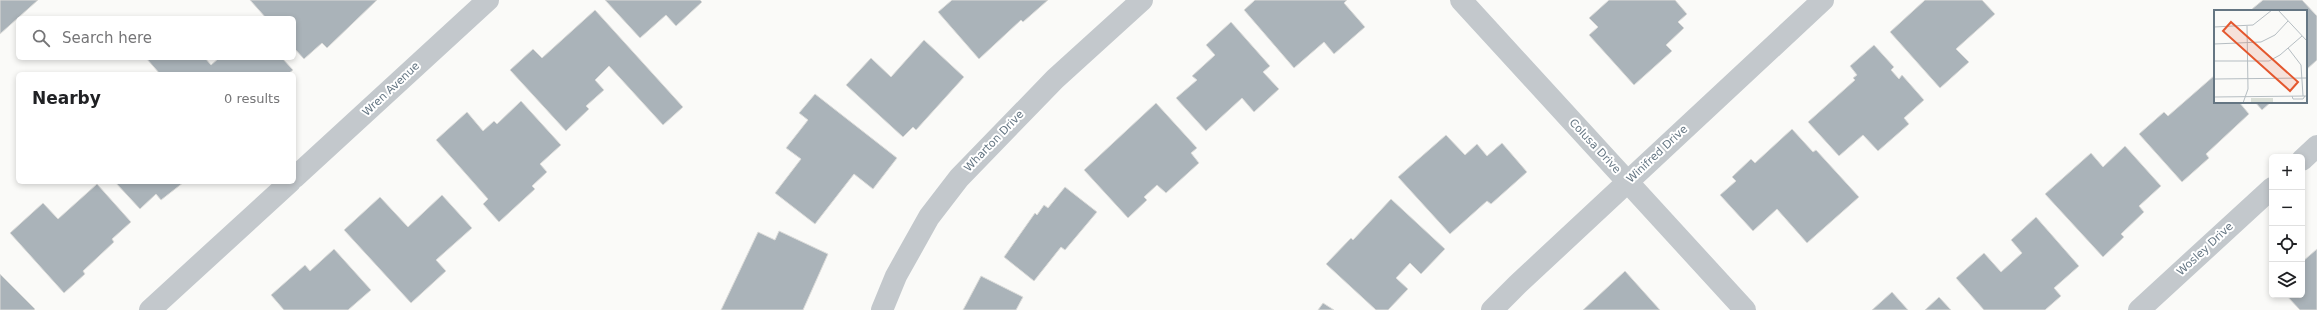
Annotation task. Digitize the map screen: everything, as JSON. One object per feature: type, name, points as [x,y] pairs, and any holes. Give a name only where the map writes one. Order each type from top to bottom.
[{"type":"street","name":"Wren Avenue","points":[[296,176],[488,0]]},
{"type":"street","name":"Wharton Drive","points":[[882,310],[896,276],[929,217],[958,178],[1055,79],[1142,0]]},
{"type":"street","name":"Colusa Drive","points":[[1461,0],[1745,310]]},
{"type":"street","name":"Winifred Drive","points":[[1492,310],[1627,181],[1823,0]]},
{"type":"street","points":[[2305,157],[2317,146]]},
{"type":"street","points":[[150,310],[288,184]]},
{"type":"street","name":"Wosley Drive","points":[[2139,310],[2270,190]]},
{"type":"building","points":[[0,0],[38,0],[20,16],[16,16],[16,20],[0,34]]},
{"type":"building","points":[[250,0],[377,0],[327,48],[322,43],[304,59],[296,50],[296,16],[264,16]]},
{"type":"building","points":[[605,0],[700,0],[702,2],[676,26],[666,15],[640,38]]},
{"type":"building","points":[[952,0],[1048,0],[1023,22],[1021,20],[979,59],[938,12]]},
{"type":"building","points":[[1255,0],[1347,0],[1344,3],[1365,27],[1334,54],[1324,42],[1294,68],[1244,10]]},
{"type":"building","points":[[1609,0],[1675,0],[1687,14],[1678,22],[1684,28],[1666,45],[1672,51],[1634,85],[1589,35],[1598,27],[1589,18]]},
{"type":"building","points":[[1925,0],[1982,0],[1995,14],[1956,49],[1969,62],[1940,88],[1890,32]]},
{"type":"building","points":[[2263,0],[2302,0],[2317,16],[2317,60],[2307,69],[2307,10],[2252,9]]},
{"type":"building","points":[[595,10],[683,107],[663,125],[609,66],[595,80],[604,90],[586,106],[589,109],[566,131],[510,70],[533,49],[542,58]]},
{"type":"building","points":[[1231,22],[1270,66],[1263,72],[1279,89],[1254,112],[1242,98],[1206,131],[1176,98],[1197,80],[1192,76],[1215,55],[1206,45]]},
{"type":"building","points":[[924,40],[964,77],[916,130],[913,127],[903,137],[846,85],[871,58],[891,77]]},
{"type":"building","points":[[1874,45],[1894,67],[1891,70],[1899,79],[1902,75],[1924,100],[1904,118],[1909,124],[1878,151],[1863,135],[1839,156],[1808,122],[1855,80],[1853,78],[1857,75],[1850,66]]},
{"type":"building","points":[[148,60],[207,60],[211,65],[217,60],[284,60],[293,70],[290,72],[158,72]]},
{"type":"building","points":[[2214,76],[2214,103],[2240,103],[2249,114],[2206,154],[2209,158],[2182,182],[2139,134],[2164,112],[2168,116]]},
{"type":"building","points":[[815,94],[897,158],[873,189],[854,174],[815,224],[775,193],[801,159],[786,148],[808,120],[799,113]]},
{"type":"building","points":[[521,101],[561,145],[540,164],[547,172],[532,186],[535,189],[499,222],[483,204],[488,199],[436,140],[467,112],[483,131],[494,121],[497,124]]},
{"type":"building","points":[[1156,103],[1197,148],[1191,153],[1199,163],[1166,193],[1157,185],[1144,197],[1147,200],[1128,218],[1084,170]]},
{"type":"building","points":[[2256,103],[2270,103],[2262,110]]},
{"type":"building","points":[[1792,129],[1813,152],[1816,150],[1859,197],[1807,243],[1777,209],[1753,231],[1720,195],[1736,181],[1732,177],[1751,159],[1755,163]]},
{"type":"building","points":[[1446,135],[1465,155],[1477,144],[1487,156],[1502,143],[1527,172],[1491,204],[1487,201],[1450,234],[1398,177]]},
{"type":"building","points":[[2125,146],[2161,186],[2139,206],[2144,212],[2121,234],[2124,237],[2103,257],[2045,194],[2091,153],[2103,167]]},
{"type":"building","points":[[97,184],[131,222],[112,239],[114,242],[83,271],[85,274],[64,293],[10,233],[43,203],[58,219]]},
{"type":"building","points":[[117,184],[181,184],[161,200],[156,194],[140,209]]},
{"type":"building","points":[[1065,187],[1097,212],[1065,250],[1061,247],[1034,281],[1004,257],[1035,213],[1037,215],[1044,205],[1048,208]]},
{"type":"building","points":[[442,195],[472,228],[436,260],[446,271],[411,303],[344,230],[380,197],[408,227]]},
{"type":"building","points":[[1391,199],[1445,249],[1421,274],[1410,263],[1396,278],[1408,289],[1388,310],[1376,310],[1326,264],[1351,238],[1353,240]]},
{"type":"building","points":[[2036,217],[2079,266],[2054,288],[2061,296],[2045,310],[1984,310],[1956,278],[1984,253],[2001,272],[2022,253],[2011,240]]},
{"type":"building","points":[[779,231],[828,254],[803,310],[721,310],[758,232],[775,240]]},
{"type":"building","points":[[334,249],[371,290],[348,310],[284,310],[271,295],[305,265],[310,271]]},
{"type":"building","points":[[2317,249],[2317,310],[2300,310],[2289,298],[2305,298],[2305,259]]},
{"type":"building","points":[[1625,271],[1660,310],[1583,310]]},
{"type":"building","points":[[0,274],[35,309],[34,310],[0,310]]},
{"type":"building","points":[[981,276],[1023,297],[1016,310],[963,310]]},
{"type":"building","points":[[1892,292],[1908,310],[1872,310]]},
{"type":"building","points":[[1939,297],[1951,310],[1925,310]]},
{"type":"building","points":[[1323,303],[1334,310],[1318,310]]}]
